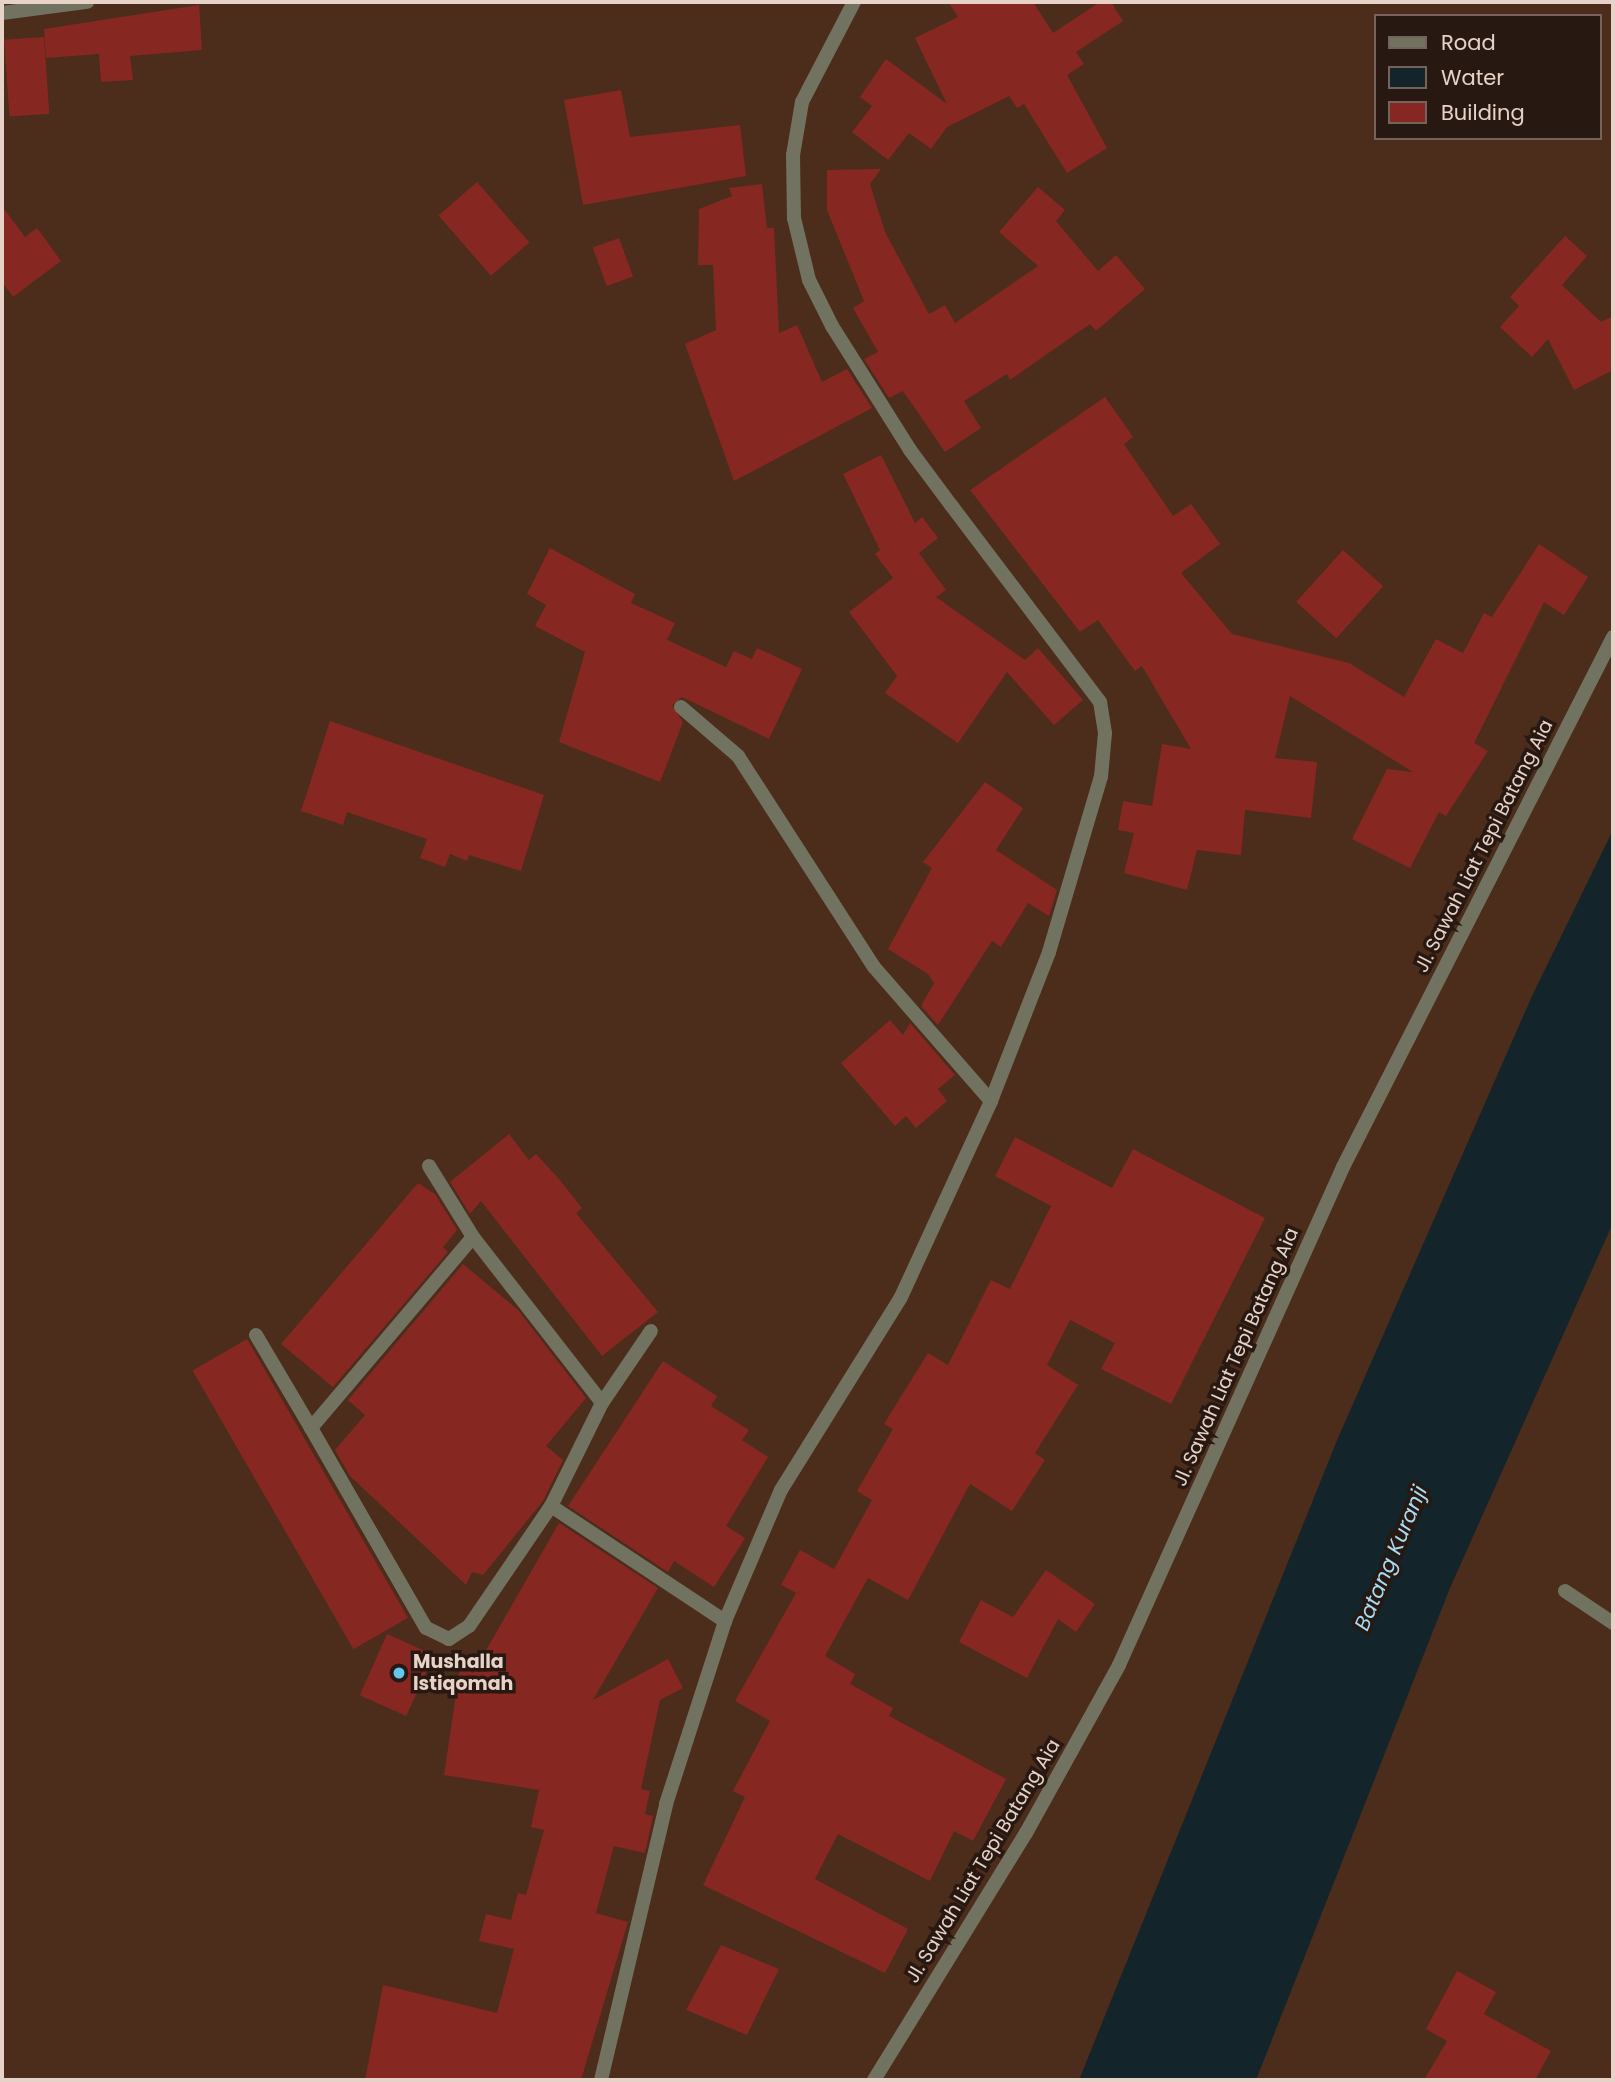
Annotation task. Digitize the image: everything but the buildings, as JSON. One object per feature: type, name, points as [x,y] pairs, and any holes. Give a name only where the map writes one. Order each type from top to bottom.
[{"type":"street","points":[[2,13],[87,2]]},
{"type":"street","points":[[601,2080],[666,1804],[725,1621],[781,1490],[901,1297],[991,1101],[1049,953],[1101,777],[1105,733],[1085,675],[910,450],[827,315],[809,280],[794,218],[793,155],[803,102],[854,2]]},
{"type":"street","name":"Jl. Sawah Liat Tepi Batang Aia","points":[[874,2080],[1026,1833],[1119,1665],[1343,1167],[1613,637]]},
{"type":"street","points":[[681,708],[737,756],[874,967],[991,1101]]},
{"type":"street","points":[[429,1166],[473,1237],[602,1403]]},
{"type":"street","points":[[311,1428],[473,1237]]},
{"type":"street","points":[[256,1335],[435,1636],[449,1639],[469,1626],[551,1506],[602,1403],[651,1331]]},
{"type":"street","points":[[551,1506],[725,1621]]},
{"type":"street","points":[[1565,1591],[1613,1623]]},
{"type":"water","name":"Batang Kuranji","points":[[1613,830],[1613,1223],[1450,1588],[1256,2080],[1079,2080],[1338,1438],[1532,996]]},
{"type":"place","name":"Mushalla Istiqomah","points":[[399,1673]]}]
